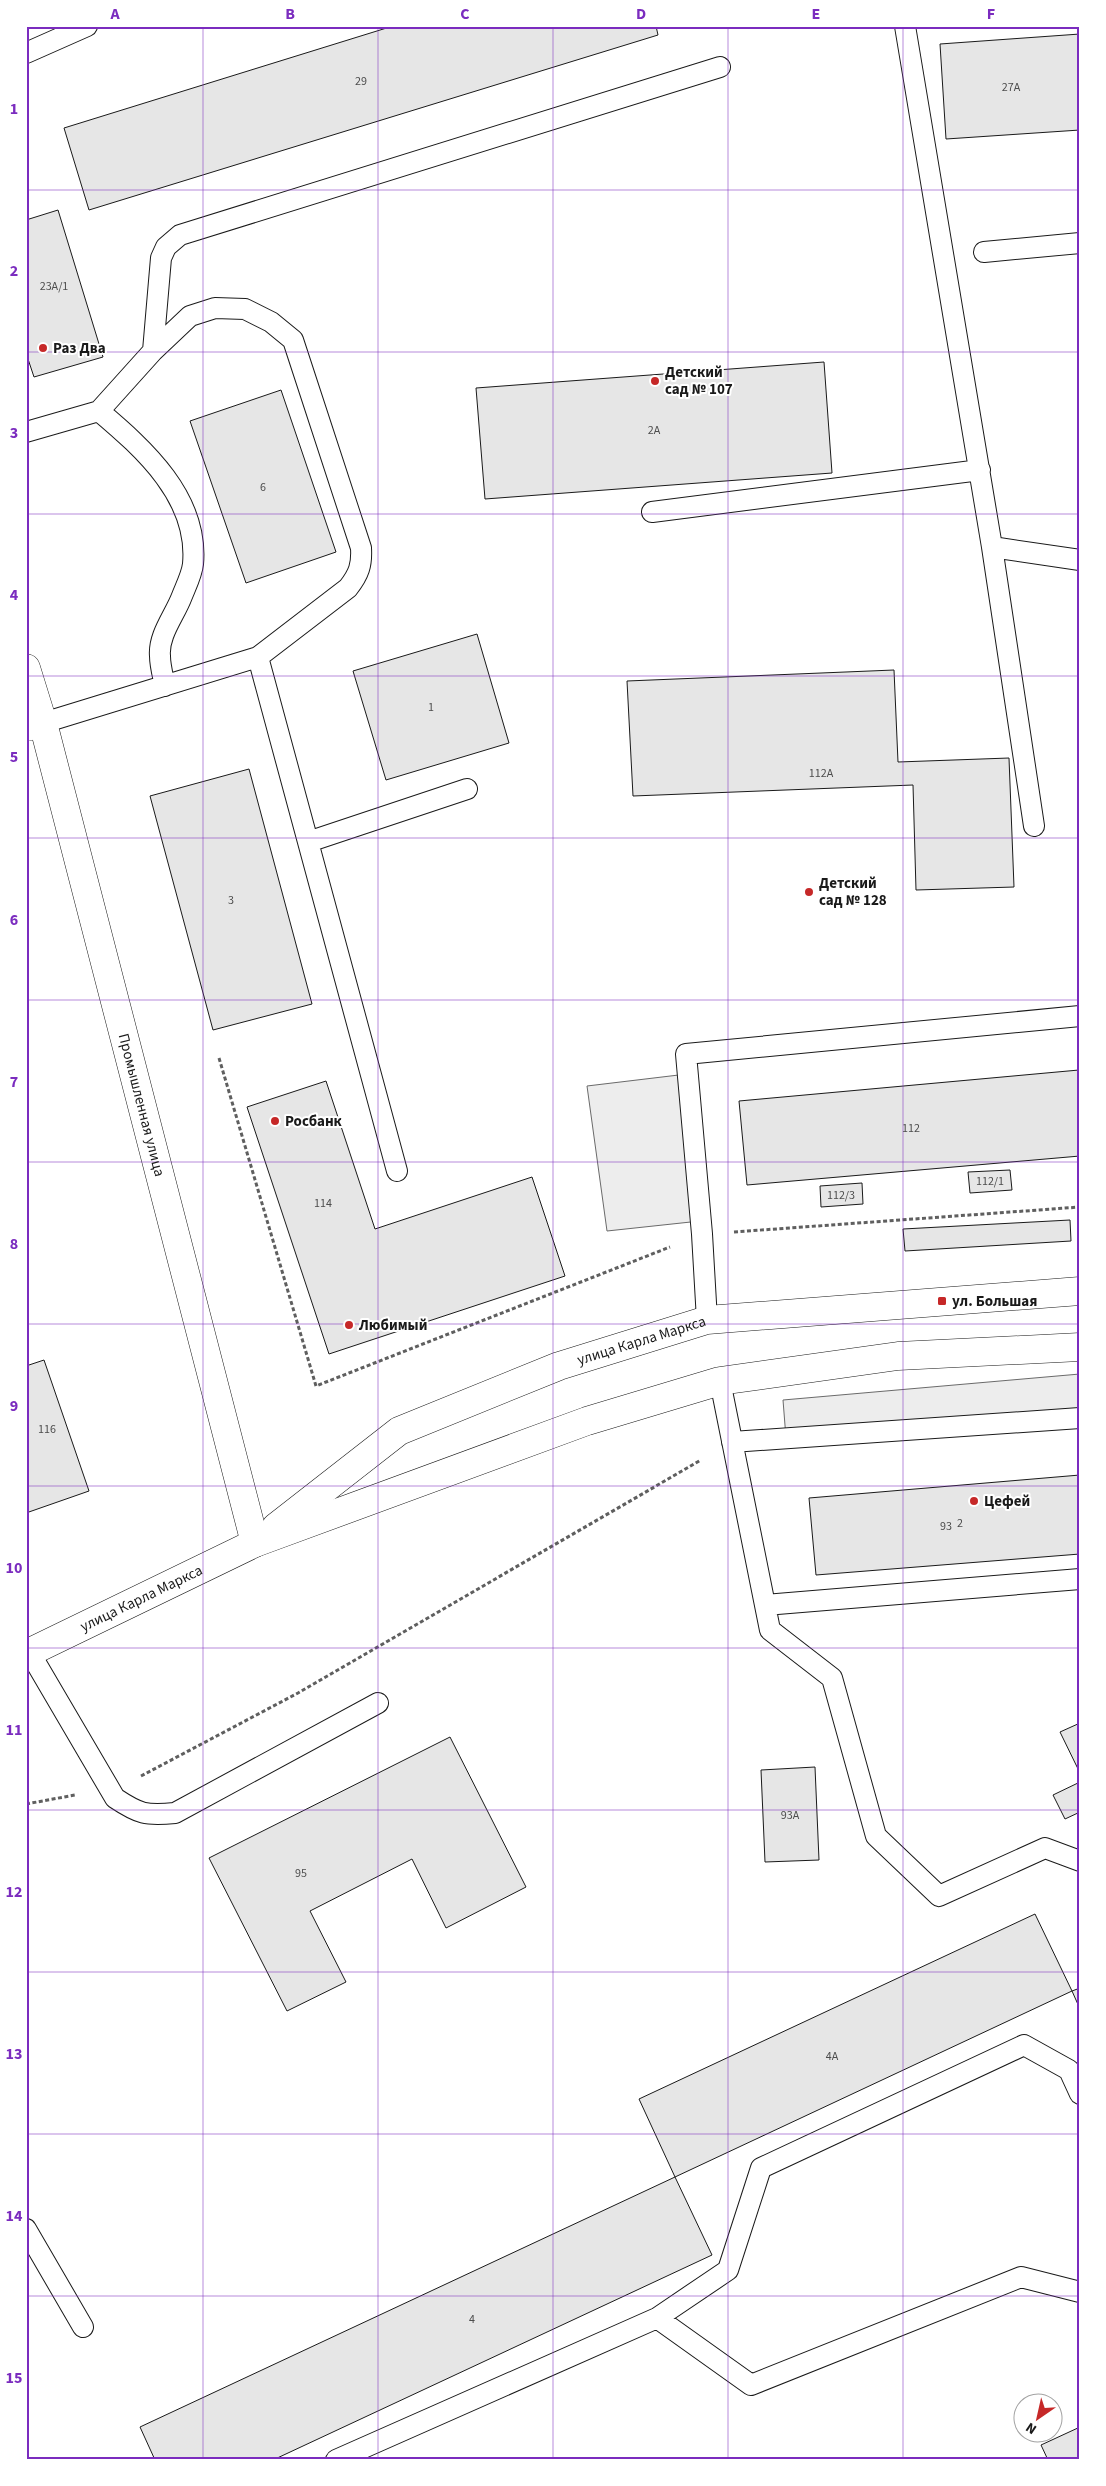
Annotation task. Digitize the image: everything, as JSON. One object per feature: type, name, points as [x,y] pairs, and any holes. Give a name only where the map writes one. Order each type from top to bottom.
[{"type":"main road","name":"Промышленная улица","points":[[26,668],[35,725],[255,1544]]},
{"type":"main road","name":"улица Карла Маркса","points":[[255,1544],[399,1431],[559,1366],[706,1320],[1080,1291]]},
{"type":"main road","name":"улица Карла Маркса","points":[[28,1654],[255,1544],[587,1421],[720,1382],[898,1356],[1080,1346]]},
{"type":"lane","points":[[26,53],[87,26]]},
{"type":"lane","points":[[905,26],[980,470],[1034,826]]},
{"type":"lane","points":[[152,351],[161,258],[166,247],[180,235],[720,67]]},
{"type":"lane","points":[[984,252],[1080,243]]},
{"type":"lane","points":[[26,432],[99,411],[152,351],[190,316],[215,308],[245,309],[271,322],[293,340],[361,548],[362,564],[358,576],[348,588],[258,657],[35,725]]},
{"type":"lane","points":[[99,411],[137,443],[172,484],[186,518],[192,543],[193,565],[182,597],[164,635],[159,654],[165,686]]},
{"type":"lane","points":[[652,512],[980,470]]},
{"type":"lane","points":[[992,547],[1080,560]]},
{"type":"lane","points":[[258,657],[397,1170]]},
{"type":"lane","points":[[308,842],[467,789]]},
{"type":"lane","points":[[706,1320],[702,1234],[686,1054],[1080,1016]]},
{"type":"lane","points":[[720,1382],[770,1630],[832,1678],[876,1836],[939,1896],[1045,1848],[1080,1861]]},
{"type":"lane","points":[[732,1442],[1080,1418]]},
{"type":"lane","points":[[765,1605],[1080,1579]]},
{"type":"lane","points":[[28,1654],[115,1798],[135,1812],[154,1815],[174,1813],[378,1703]]},
{"type":"lane","points":[[336,2460],[657,2318],[728,2270],[762,2168],[1024,2045],[1069,2070],[1080,2094]]},
{"type":"lane","points":[[26,2229],[83,2328]]},
{"type":"lane","points":[[657,2318],[751,2384],[1021,2277],[1080,2292]]},
{"type":"path","points":[[219,1058],[316,1386],[702,1234],[1080,1207]]},
{"type":"path","points":[[141,1776],[298,1693],[732,1442]]},
{"type":"path","points":[[26,1804],[83,1794]]},
{"type":"shaded area","points":[[687,1074],[700,1221],[607,1231],[587,1086]]},
{"type":"shaded area","points":[[1080,1374],[1080,1418],[786,1438],[783,1400]]},
{"type":"building","points":[[393,26],[656,26],[658,35],[89,210],[64,128]]},
{"type":"building","points":[[1080,34],[1080,130],[946,139],[940,44]]},
{"type":"building","points":[[58,210],[103,357],[34,377],[26,353],[26,220]]},
{"type":"building","points":[[824,362],[832,473],[485,499],[476,388]]},
{"type":"building","points":[[281,390],[336,552],[246,583],[190,421]]},
{"type":"building","points":[[477,634],[509,743],[386,780],[353,671]]},
{"type":"building","points":[[894,670],[898,762],[1009,758],[1014,887],[916,890],[913,785],[633,796],[627,681]]},
{"type":"building","points":[[249,769],[312,1004],[213,1030],[150,796]]},
{"type":"building","points":[[1079,1070],[1080,1156],[747,1185],[739,1101]]},
{"type":"building","points":[[326,1081],[375,1229],[532,1177],[565,1276],[329,1354],[247,1107]]},
{"type":"building","points":[[1010,1170],[1012,1190],[970,1193],[968,1172]]},
{"type":"building","points":[[862,1183],[863,1204],[821,1207],[820,1186]]},
{"type":"building","points":[[1070,1220],[1071,1241],[905,1251],[903,1229]]},
{"type":"building","points":[[44,1360],[89,1491],[26,1513],[26,1366]]},
{"type":"building","points":[[1080,1475],[1080,1554],[816,1575],[809,1498]]},
{"type":"building","points":[[1080,1723],[1080,1773],[1060,1732]]},
{"type":"building","points":[[450,1737],[526,1887],[446,1928],[412,1859],[310,1911],[346,1982],[287,2011],[209,1858]]},
{"type":"building","points":[[815,1767],[819,1860],[765,1862],[761,1770]]},
{"type":"building","points":[[1080,1782],[1080,1812],[1065,1819],[1053,1795]]},
{"type":"building","points":[[1035,1914],[1072,1991],[675,2177],[639,2099]]},
{"type":"building","points":[[1080,1988],[1080,2009],[1072,1991]]},
{"type":"building","points":[[675,2177],[712,2255],[273,2460],[155,2460],[140,2427]]},
{"type":"building","points":[[1080,2427],[1080,2460],[1048,2460],[1041,2445],[1064,2444],[1064,2434]]},
{"type":"place","name":"Раз Два","points":[[43,348]]},
{"type":"place","name":"Детский сад № 107","points":[[655,381]]},
{"type":"place","name":"Детский сад № 128","points":[[809,892]]},
{"type":"place","name":"Росбанк","points":[[275,1121]]},
{"type":"place","name":"ул. Большая","points":[[942,1301]]},
{"type":"place","name":"Любимый","points":[[349,1325]]},
{"type":"place","name":"Цефей","points":[[974,1501]]}]
